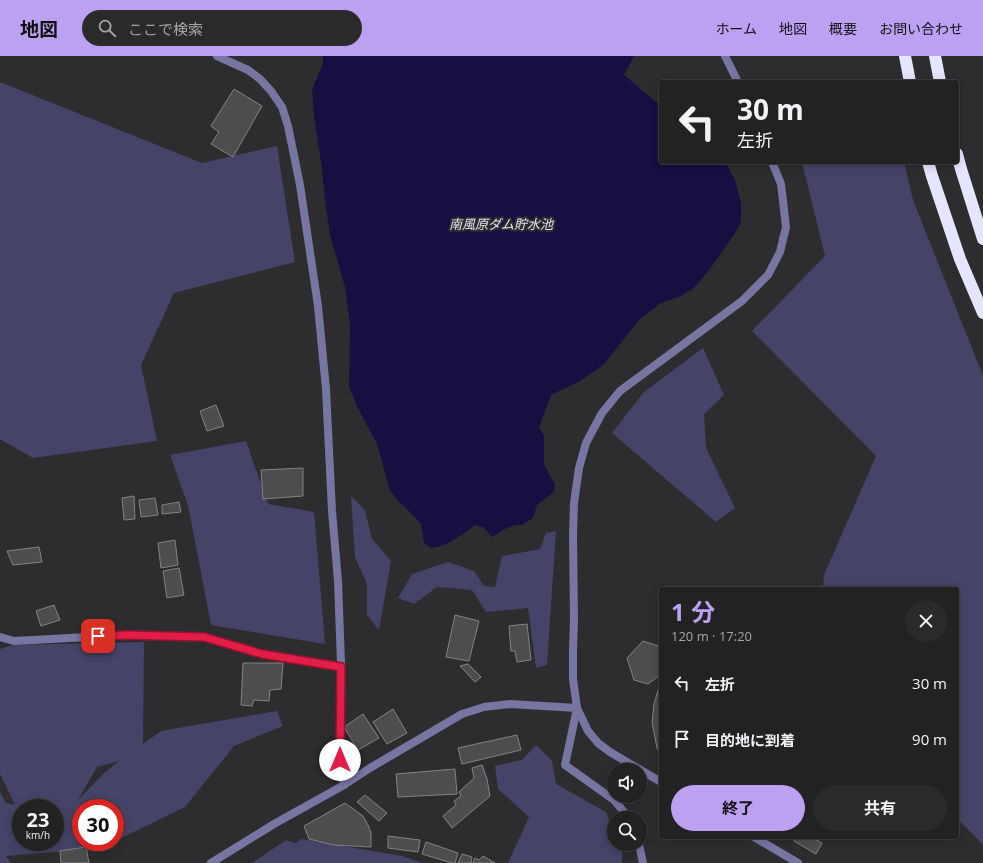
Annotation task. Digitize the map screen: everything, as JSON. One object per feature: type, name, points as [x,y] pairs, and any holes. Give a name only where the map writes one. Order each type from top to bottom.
[{"type":"highway","points":[[905,56],[910,80]]},
{"type":"highway","points":[[935,56],[940,80]]},
{"type":"highway","points":[[959,160],[983,238]]},
{"type":"highway","points":[[929,164],[960,259],[983,313]]},
{"type":"street","points":[[217,56],[248,70],[260,79],[271,91],[282,107],[288,126],[299,178],[318,306],[326,389],[332,511],[338,581],[341,667],[340,760],[344,785]]},
{"type":"street","points":[[725,56],[737,80]]},
{"type":"street","points":[[659,781],[610,752],[598,743],[588,731],[577,708],[573,678],[573,535],[574,503],[579,468],[586,443],[602,413],[620,391],[742,301],[768,275],[780,252],[786,227],[781,184],[773,164]]},
{"type":"street","points":[[0,638],[14,641],[126,635],[204,637],[262,654],[341,667]]},
{"type":"street","points":[[211,863],[274,824],[344,785],[462,714],[484,707],[510,704],[577,708]]},
{"type":"street","points":[[577,708],[565,765],[614,800],[624,811]]},
{"type":"street","points":[[757,839],[798,863]]},
{"type":"street","points":[[640,851],[643,863]]},
{"type":"shaded area","points":[[0,82],[202,163],[277,146],[295,262],[174,293],[141,365],[157,441],[33,458],[0,439]]},
{"type":"shaded area","points":[[802,164],[904,164],[913,200],[983,376],[983,845],[959,820],[959,587],[823,587],[824,575],[876,456],[752,331],[825,256]]},
{"type":"shaded area","points":[[703,348],[724,395],[704,414],[706,448],[735,508],[716,522],[612,433],[644,392]]},
{"type":"shaded area","points":[[246,441],[268,504],[314,512],[325,644],[211,625],[188,505],[170,455]]},
{"type":"shaded area","points":[[351,496],[365,510],[372,539],[391,561],[379,630],[367,615],[367,584],[355,557]]},
{"type":"shaded area","points":[[556,531],[547,665],[536,668],[528,608],[486,612],[472,590],[437,587],[414,604],[398,598],[412,574],[448,562],[474,571],[484,586],[495,587],[502,556],[540,549],[546,533]]},
{"type":"shaded area","points":[[144,642],[143,744],[161,731],[277,711],[283,726],[234,746],[185,807],[124,837],[124,799],[79,799],[103,774],[119,761],[97,767],[79,799],[72,799],[72,850],[6,856],[11,863],[0,863],[0,792],[6,803],[12,804],[12,851],[64,851],[64,799],[12,799],[0,774],[0,649],[13,645]]},
{"type":"shaded area","points":[[536,745],[552,761],[556,784],[606,812],[607,851],[622,851],[622,863],[508,863],[529,817],[498,789],[495,766],[522,760]]},
{"type":"shaded area","points":[[302,839],[402,856],[422,863],[252,863],[286,840],[295,843]]},
{"type":"water","name":"南風原ダム貯水池","points":[[323,56],[634,56],[624,75],[659,104],[659,164],[726,164],[735,180],[741,203],[741,221],[737,230],[710,269],[694,288],[681,296],[661,303],[640,319],[603,365],[580,381],[551,395],[539,427],[544,436],[544,464],[555,485],[554,492],[537,505],[533,518],[522,525],[506,528],[492,537],[483,527],[475,525],[447,544],[430,547],[424,543],[421,524],[390,491],[377,444],[349,387],[350,325],[345,287],[330,235],[314,116],[312,89],[323,64]]},
{"type":"building","points":[[234,89],[262,106],[233,157],[211,144],[219,132],[211,126]]},
{"type":"building","points":[[216,405],[224,426],[207,431],[200,411]]},
{"type":"building","points":[[303,468],[303,496],[263,499],[261,470]]},
{"type":"building","points":[[134,496],[135,519],[124,520],[122,498]]},
{"type":"building","points":[[155,498],[158,515],[141,517],[139,500]]},
{"type":"building","points":[[179,502],[181,512],[162,514],[162,505]]},
{"type":"building","points":[[175,540],[178,565],[161,568],[158,543]]},
{"type":"building","points":[[39,547],[42,562],[13,565],[7,551]]},
{"type":"building","points":[[179,568],[184,595],[167,598],[163,571]]},
{"type":"building","points":[[54,605],[60,620],[41,626],[36,611]]},
{"type":"building","points":[[455,615],[479,621],[469,661],[446,657]]},
{"type":"building","points":[[527,624],[531,660],[517,662],[515,651],[511,651],[509,626]]},
{"type":"building","points":[[643,641],[659,646],[659,676],[648,684],[634,680],[627,658]]},
{"type":"building","points":[[243,663],[283,663],[281,689],[270,690],[269,701],[254,700],[252,706],[241,705]]},
{"type":"building","points":[[468,664],[481,677],[475,682],[460,666]]},
{"type":"building","points":[[659,687],[659,752],[652,723],[654,704]]},
{"type":"building","points":[[393,709],[407,733],[387,744],[373,722]]},
{"type":"building","points":[[363,714],[379,738],[358,750],[344,727]]},
{"type":"building","points":[[517,735],[521,750],[462,764],[458,748]]},
{"type":"building","points":[[482,765],[487,779],[490,796],[452,828],[443,816],[456,805],[454,801],[461,796],[459,792],[474,778],[472,768]]},
{"type":"building","points":[[455,769],[457,794],[398,797],[396,774]]},
{"type":"building","points":[[365,795],[387,813],[379,821],[357,802]]},
{"type":"building","points":[[345,803],[363,816],[371,833],[371,847],[334,845],[309,839],[304,826]]},
{"type":"building","points":[[388,836],[420,840],[418,852],[388,848]]},
{"type":"building","points":[[795,839],[815,839],[822,843],[816,854],[794,841]]},
{"type":"building","points":[[426,842],[458,853],[455,863],[422,854]]},
{"type":"building","points":[[72,849],[72,851],[87,851],[89,863],[61,863],[60,851]]},
{"type":"building","points":[[462,854],[472,857],[471,863],[458,863]]},
{"type":"building","points":[[483,856],[495,863],[473,863],[475,858],[479,860]]},
{"type":"route","points":[[98,636],[126,635],[204,637],[262,654],[341,667],[340,760]]}]
